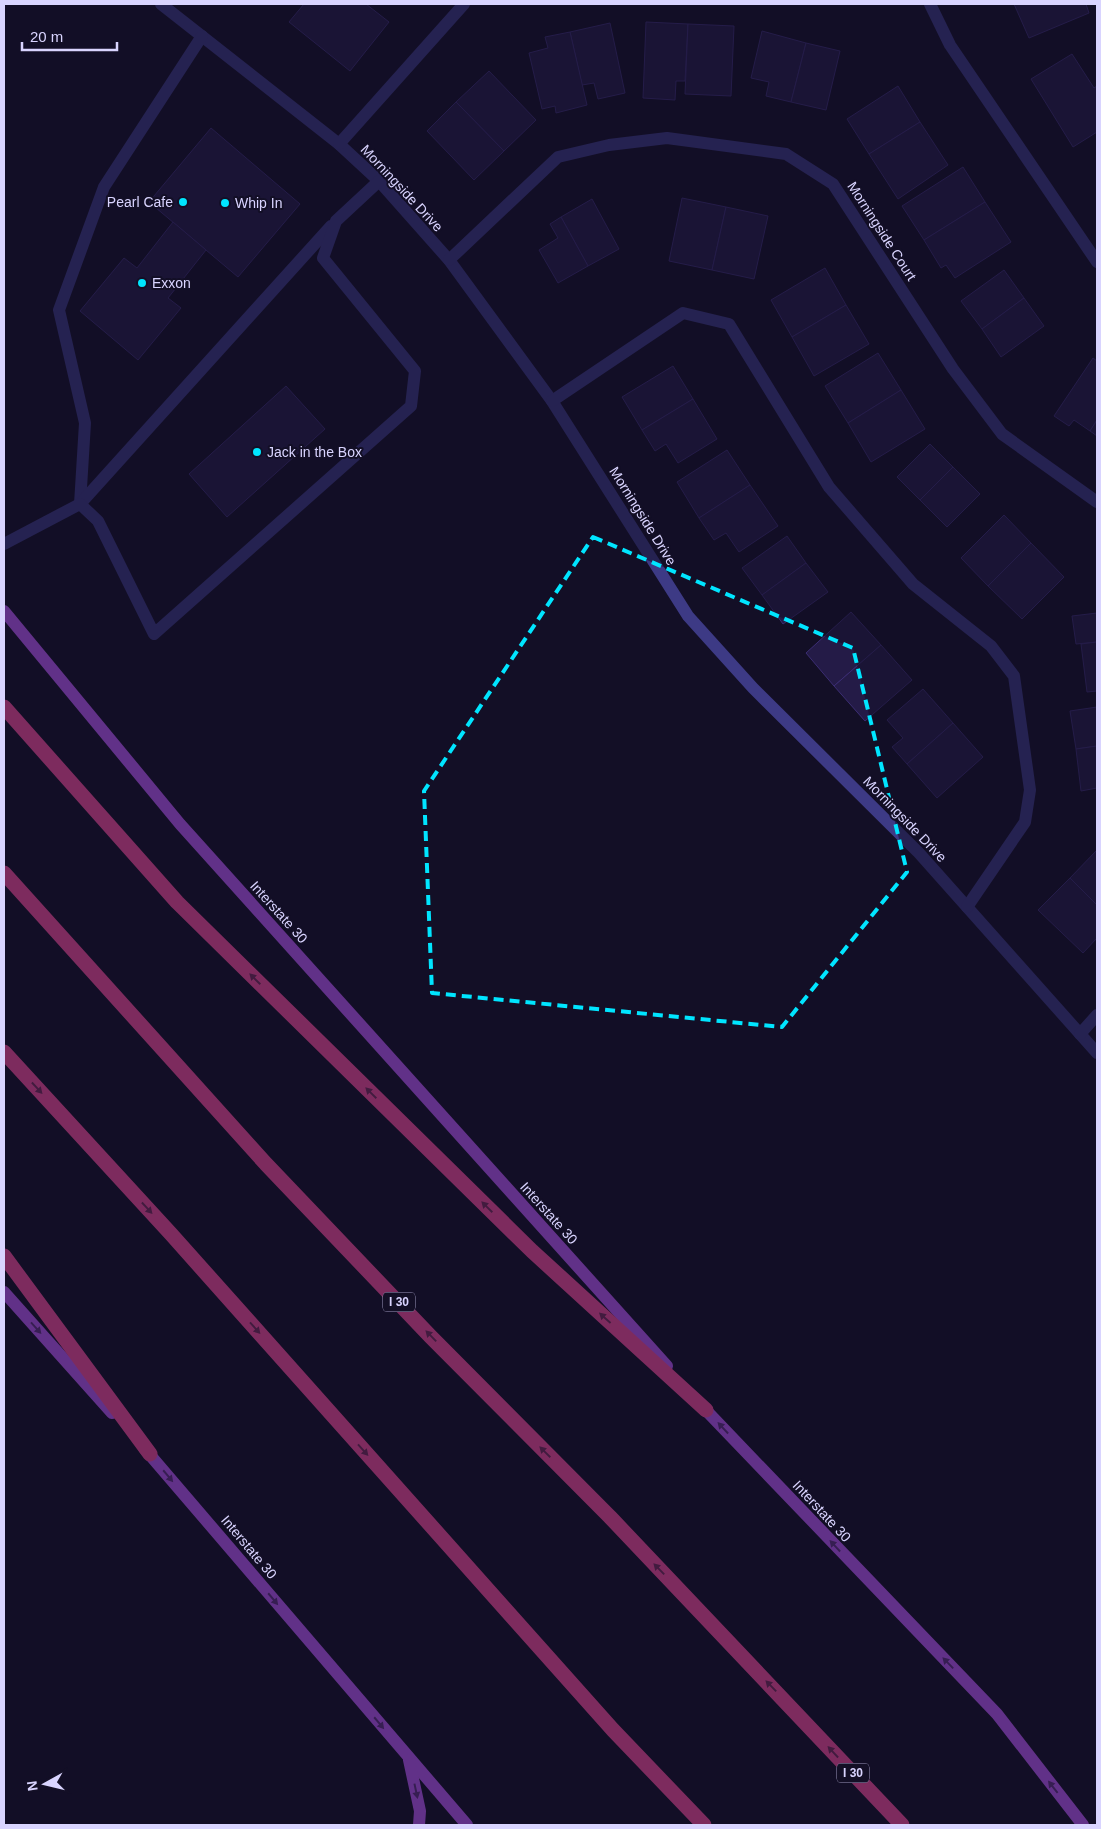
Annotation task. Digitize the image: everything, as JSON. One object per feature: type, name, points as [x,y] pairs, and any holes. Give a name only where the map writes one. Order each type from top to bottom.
[{"type":"highway","points":[[4,707],[177,902],[532,1251],[706,1410]]},
{"type":"highway","name":"I 30","points":[[4,873],[266,1164],[431,1336],[610,1517],[902,1825]]},
{"type":"highway","points":[[4,1052],[171,1234],[614,1730],[704,1825]]},
{"type":"highway","points":[[4,1256],[150,1454]]},
{"type":"main road","name":"Interstate 30","points":[[4,611],[180,824],[706,1410],[997,1714],[1083,1825]]},
{"type":"main road","name":"Interstate 30","points":[[4,1292],[150,1454],[467,1825]]},
{"type":"main road","points":[[409,1758],[420,1811],[420,1825]]},
{"type":"street","name":"Morningside Drive","points":[[161,4],[339,144],[379,181],[449,260],[552,401],[688,616],[753,688],[919,853],[1097,1053]]},
{"type":"street","points":[[339,144],[464,4]]},
{"type":"street","points":[[930,4],[950,45],[1097,262]]},
{"type":"street","points":[[80,504],[85,423],[59,310],[104,187],[202,36]]},
{"type":"street","name":"Morningside Court","points":[[449,260],[558,157],[609,145],[667,138],[786,154],[833,184],[953,369],[1002,434],[1097,502]]},
{"type":"street","points":[[4,544],[80,504],[336,221],[379,181]]},
{"type":"street","points":[[80,504],[98,521],[154,634],[411,406],[415,371],[322,258],[336,221]]},
{"type":"street","points":[[552,401],[684,313],[729,324],[829,487],[913,584],[991,646],[1014,676],[1030,790],[1025,822],[967,907]]},
{"type":"street","points":[[1080,1034],[1097,1015]]},
{"type":"highlighted area","points":[[593,537],[853,648],[907,872],[782,1027],[432,993],[424,791]]},
{"type":"building","points":[[304,4],[366,4],[389,22],[350,71],[289,22]]},
{"type":"building","points":[[1014,4],[1086,4],[1089,13],[1029,38]]},
{"type":"building","points":[[646,22],[688,24],[685,81],[676,81],[675,100],[643,98]]},
{"type":"building","points":[[610,23],[625,93],[598,99],[594,83],[582,85],[570,32]]},
{"type":"building","points":[[688,24],[734,26],[731,96],[685,94]]},
{"type":"building","points":[[762,31],[806,43],[791,102],[766,96],[769,82],[751,78]]},
{"type":"building","points":[[570,32],[587,105],[556,113],[555,106],[542,109],[529,53],[548,48],[545,37]]},
{"type":"building","points":[[806,43],[840,51],[826,110],[791,102]]},
{"type":"building","points":[[1072,54],[1094,88],[1097,86],[1097,132],[1073,147],[1031,79]]},
{"type":"building","points":[[489,71],[536,120],[504,151],[456,102]]},
{"type":"building","points":[[898,86],[920,122],[869,154],[847,119]]},
{"type":"building","points":[[456,102],[504,151],[474,180],[427,131]]},
{"type":"building","points":[[920,122],[948,165],[898,199],[869,154]]},
{"type":"building","name":"Whip In","points":[[211,128],[300,204],[238,277],[149,202]]},
{"type":"building","points":[[963,167],[985,202],[924,240],[902,206]]},
{"type":"building","points":[[682,198],[726,207],[712,270],[669,261]]},
{"type":"building","points":[[592,199],[619,249],[588,266],[561,217]]},
{"type":"building","points":[[985,202],[1011,242],[955,278],[946,265],[941,268],[924,240]]},
{"type":"building","points":[[726,207],[768,216],[754,279],[712,270]]},
{"type":"building","points":[[561,217],[588,266],[558,283],[539,250],[558,238],[550,224]]},
{"type":"building","name":"Exxon","points":[[173,222],[206,250],[168,298],[181,308],[138,360],[80,311],[124,258],[137,268]]},
{"type":"building","points":[[825,268],[846,305],[792,337],[771,300]]},
{"type":"building","points":[[1004,270],[1024,298],[982,329],[961,301]]},
{"type":"building","points":[[1024,298],[1044,326],[1001,357],[982,329]]},
{"type":"building","points":[[846,305],[869,344],[814,376],[792,337]]},
{"type":"building","points":[[878,353],[901,390],[848,423],[825,386]]},
{"type":"building","points":[[1093,358],[1097,361],[1097,420],[1090,431],[1074,420],[1069,426],[1054,416]]},
{"type":"building","points":[[673,366],[693,399],[642,430],[622,397]]},
{"type":"building","name":"Jack in the Box","points":[[286,386],[325,429],[227,517],[189,474]]},
{"type":"building","points":[[901,390],[925,429],[871,462],[848,423]]},
{"type":"building","points":[[693,399],[717,439],[678,463],[666,444],[655,451],[642,430]]},
{"type":"building","points":[[1097,420],[1097,436],[1090,431]]},
{"type":"building","points":[[930,444],[953,467],[920,500],[897,477]]},
{"type":"building","points":[[727,450],[750,485],[699,518],[677,482]]},
{"type":"building","points":[[953,467],[980,494],[947,527],[920,500]]},
{"type":"building","points":[[750,485],[778,526],[739,552],[726,533],[714,540],[699,518]]},
{"type":"building","points":[[1004,515],[1031,543],[988,586],[961,558]]},
{"type":"building","points":[[787,536],[806,563],[762,595],[742,568]]},
{"type":"building","points":[[1031,543],[1064,577],[1022,619],[988,586]]},
{"type":"building","points":[[806,563],[828,592],[783,624],[762,595]]},
{"type":"building","points":[[851,612],[881,645],[834,686],[806,653]]},
{"type":"building","points":[[1097,613],[1097,642],[1076,644],[1072,616]]},
{"type":"building","points":[[1097,642],[1097,691],[1087,692],[1081,644]]},
{"type":"building","points":[[881,645],[912,680],[865,721],[834,686]]},
{"type":"building","points":[[923,689],[953,723],[907,764],[892,747],[903,738],[887,720]]},
{"type":"building","points":[[1097,707],[1097,746],[1076,749],[1070,711]]},
{"type":"building","points":[[953,723],[983,757],[937,798],[907,764]]},
{"type":"building","points":[[1097,746],[1097,788],[1081,791],[1076,749]]},
{"type":"building","points":[[1097,850],[1097,905],[1070,878]]},
{"type":"building","points":[[1070,878],[1097,905],[1097,938],[1083,953],[1038,910]]},
{"type":"place","name":"Pearl Cafe","points":[[183,202]]},
{"type":"place","name":"Whip In","points":[[225,203]]},
{"type":"place","name":"Exxon","points":[[142,283]]},
{"type":"place","name":"Jack in the Box","points":[[257,452]]}]
